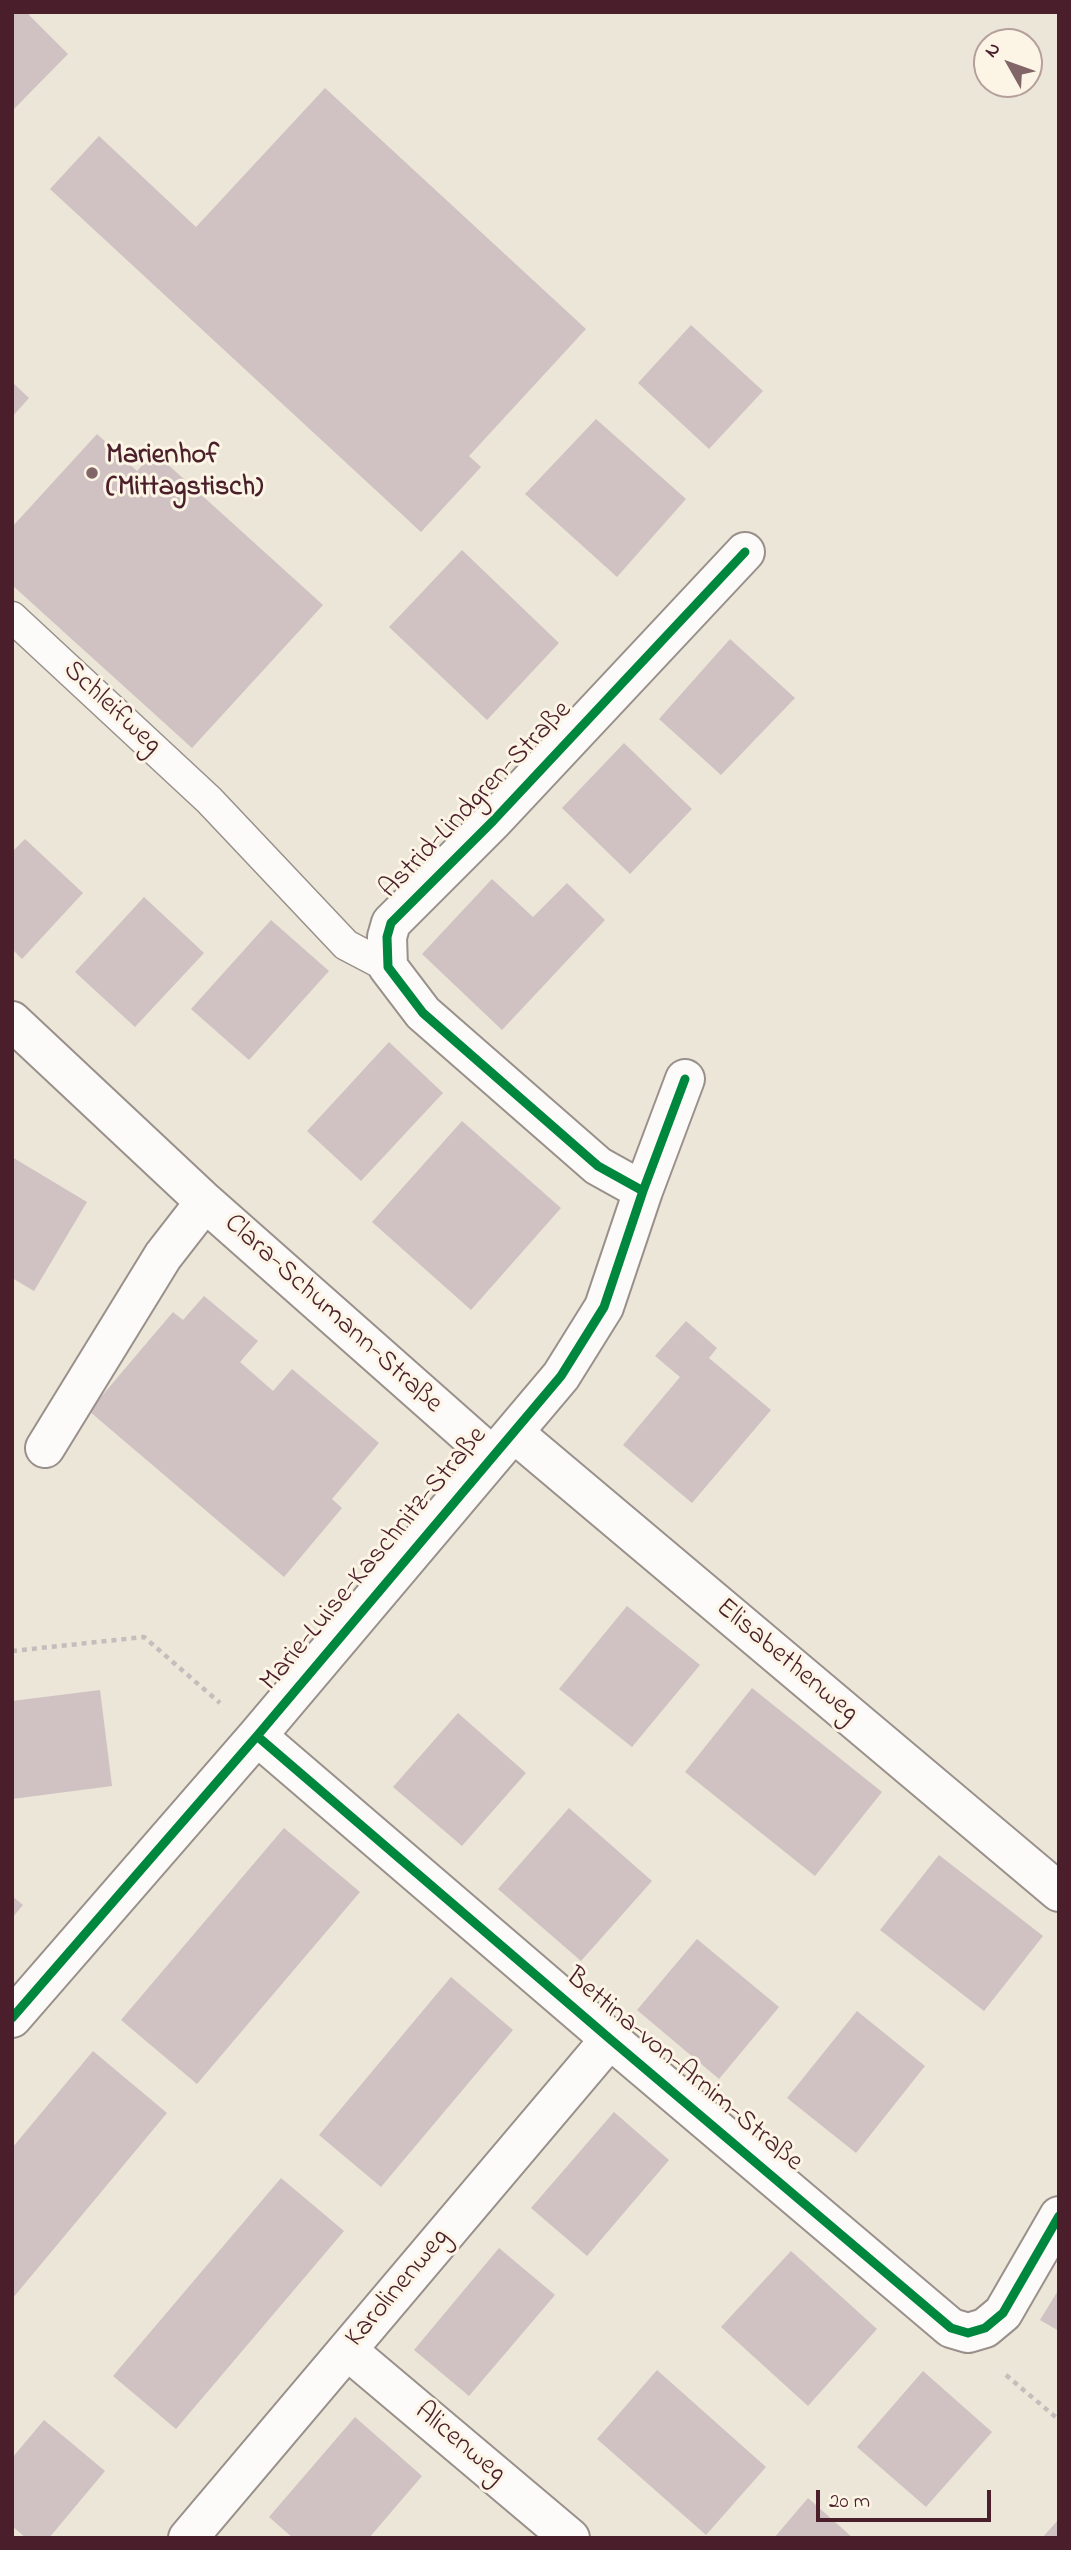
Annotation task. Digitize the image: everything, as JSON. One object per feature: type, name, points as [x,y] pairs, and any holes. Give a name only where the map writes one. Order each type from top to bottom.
[{"type":"street","name":"Astrid-Lindgren-Straße","points":[[388,967],[387,937],[391,923],[493,821],[745,552]]},
{"type":"street","points":[[388,967],[423,1013],[598,1166],[643,1191]]},
{"type":"street","name":"Clara-Schumann-Straße","points":[[12,1021],[205,1202],[503,1444]]},
{"type":"street","name":"Marie-Luise-Kaschnitz-Straße","points":[[12,2018],[257,1736],[561,1376],[604,1307],[685,1079]]},
{"type":"street","name":"Clara-Schumann-Straße","points":[[45,1448],[163,1256],[205,1202]]},
{"type":"street","name":"Elisabethenweg","points":[[503,1444],[1059,1892]]},
{"type":"street","name":"Bettina-von-Arnim-Straße","points":[[257,1736],[951,2328],[968,2333]]},
{"type":"street","name":"Karolinenweg","points":[[188,2538],[610,2039]]},
{"type":"street","points":[[968,2333],[985,2328],[1003,2313],[1059,2216]]},
{"type":"street","name":"Alicenweg","points":[[347,2350],[570,2538]]},
{"type":"lane","name":"Schleifweg","points":[[12,617],[209,800],[346,945],[388,967]]},
{"type":"path","points":[[12,1651],[144,1637],[257,1736]]},
{"type":"path","points":[[968,2333],[989,2360],[1059,2420]]},
{"type":"building","points":[[12,12],[32,12],[29,15],[68,54],[12,111]]},
{"type":"building","points":[[325,88],[586,329],[469,456],[481,467],[421,532],[50,189],[99,136],[196,227]]},
{"type":"building","points":[[691,325],[763,391],[709,449],[638,383]]},
{"type":"building","points":[[12,382],[29,398],[12,417]]},
{"type":"building","points":[[596,419],[686,499],[617,577],[525,494]]},
{"type":"building","points":[[97,434],[137,471],[154,452],[323,605],[192,748],[12,585],[12,527]]},
{"type":"building","points":[[462,550],[559,643],[487,720],[389,627]]},
{"type":"building","points":[[730,639],[795,698],[721,775],[659,719]]},
{"type":"building","points":[[624,743],[692,809],[630,874],[562,808]]},
{"type":"building","points":[[25,839],[83,893],[22,959],[12,949],[12,852]]},
{"type":"building","points":[[492,879],[533,917],[567,883],[605,920],[502,1030],[422,954]]},
{"type":"building","points":[[144,897],[204,953],[135,1027],[75,972]]},
{"type":"building","points":[[271,920],[329,971],[249,1060],[191,1009]]},
{"type":"building","points":[[389,1042],[443,1093],[361,1181],[307,1131]]},
{"type":"building","points":[[462,1121],[561,1208],[471,1310],[372,1222]]},
{"type":"building","points":[[12,1157],[87,1202],[34,1291],[12,1278]]},
{"type":"building","points":[[204,1296],[258,1341],[240,1362],[273,1391],[292,1369],[379,1443],[332,1499],[342,1508],[284,1577],[89,1411],[173,1312],[183,1320]]},
{"type":"building","points":[[686,1321],[717,1348],[709,1358],[771,1410],[692,1503],[623,1445],[680,1377],[655,1356]]},
{"type":"building","points":[[627,1606],[700,1665],[632,1747],[559,1689]]},
{"type":"building","points":[[752,1688],[882,1792],[815,1876],[685,1772]]},
{"type":"building","points":[[100,1690],[112,1786],[12,1799],[12,1701]]},
{"type":"building","points":[[458,1713],[526,1773],[462,1846],[393,1787]]},
{"type":"building","points":[[569,1808],[652,1881],[581,1961],[498,1889]]},
{"type":"building","points":[[284,1828],[360,1892],[197,2084],[121,2020]]},
{"type":"building","points":[[939,1855],[1043,1936],[984,2011],[880,1930]]},
{"type":"building","points":[[12,1896],[23,1905],[12,1918]]},
{"type":"building","points":[[697,1939],[779,2007],[719,2079],[637,2010]]},
{"type":"building","points":[[451,1977],[513,2030],[381,2187],[319,2135]]},
{"type":"building","points":[[857,2011],[925,2066],[856,2153],[787,2098]]},
{"type":"building","points":[[93,2051],[167,2113],[12,2299],[12,2148]]},
{"type":"building","points":[[614,2112],[669,2160],[587,2256],[531,2208]]},
{"type":"building","points":[[281,2178],[344,2231],[176,2429],[113,2376]]},
{"type":"building","points":[[499,2248],[555,2295],[469,2396],[414,2350]]},
{"type":"building","points":[[791,2251],[877,2329],[808,2406],[721,2327]]},
{"type":"building","points":[[1059,2289],[1059,2331],[1040,2320]]},
{"type":"building","points":[[657,2370],[766,2467],[706,2535],[597,2439]]},
{"type":"building","points":[[923,2371],[992,2432],[926,2507],[857,2447]]},
{"type":"building","points":[[355,2417],[422,2476],[369,2538],[293,2538],[269,2517]]},
{"type":"building","points":[[44,2420],[105,2471],[49,2538],[26,2538],[12,2526],[12,2458]]},
{"type":"building","points":[[808,2498],[853,2538],[774,2538]]},
{"type":"building","points":[[1059,2519],[1059,2538],[1042,2538]]},
{"type":"cycle path","points":[[643,1191],[598,1166],[423,1013],[388,967],[387,937],[391,923],[493,821],[745,552]]},
{"type":"cycle path","points":[[12,2018],[257,1736],[561,1376],[604,1307],[685,1079]]},
{"type":"cycle path","points":[[257,1736],[951,2328],[968,2333],[985,2328],[1003,2313],[1059,2216]]},
{"type":"place","name":"Marienhof (Mittagstisch)","points":[[92,473]]}]
